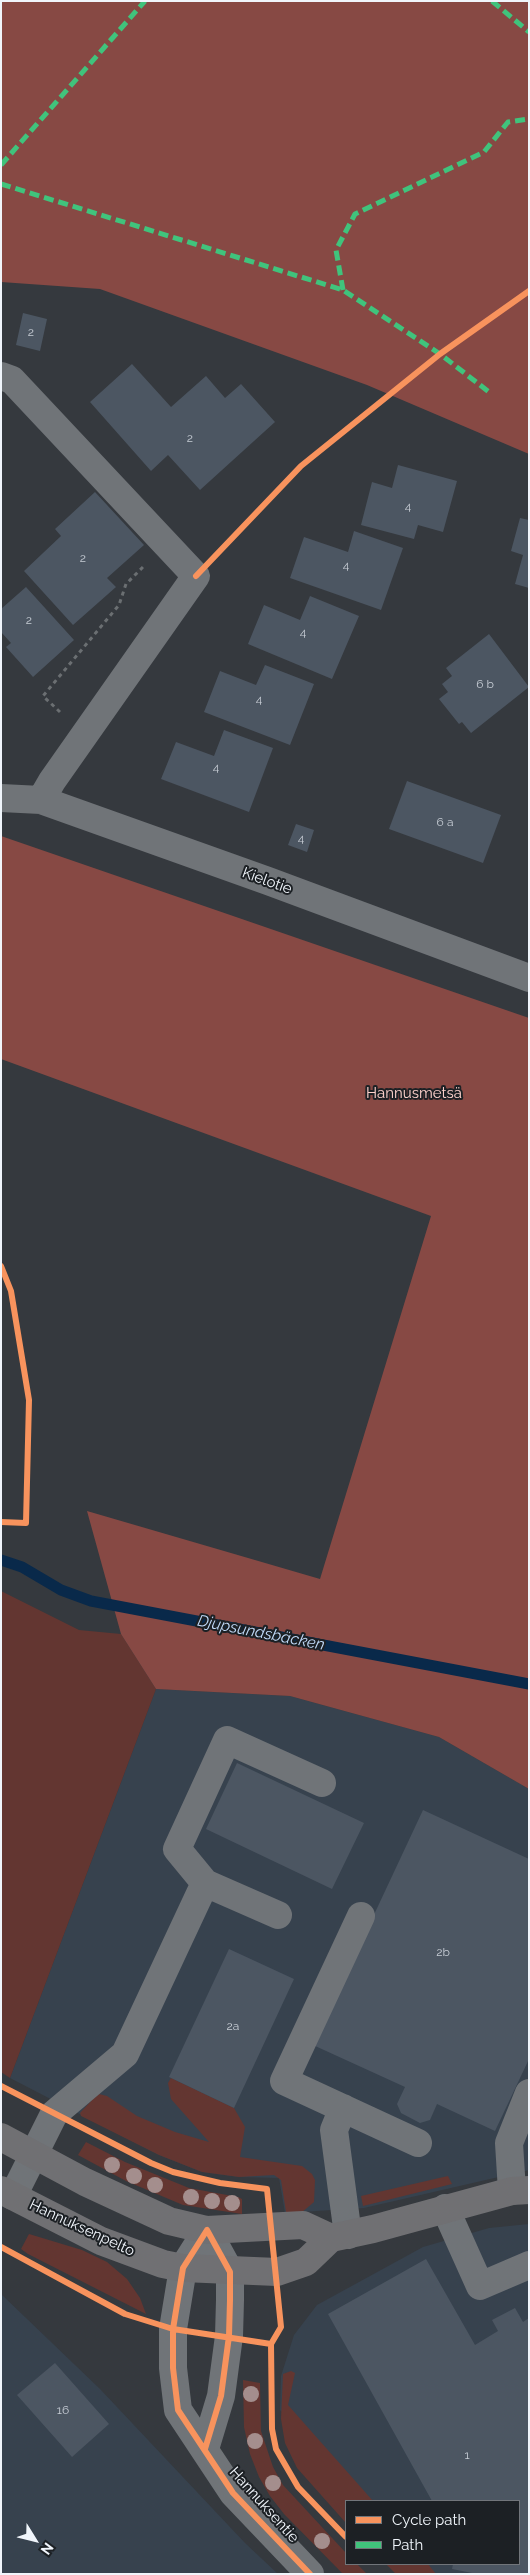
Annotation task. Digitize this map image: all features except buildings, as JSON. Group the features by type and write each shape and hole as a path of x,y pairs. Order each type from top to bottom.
{"main road":[{"path":"1,2137 169,2221 207,2230 303,2225 339,2236"},
{"name":"Hannuksenpelto","path":"7,2193 101,2241 147,2258 183,2268 230,2272 277,2272 306,2262 339,2236 520,2190"}],"street":[{"path":"1,376 12,380 196,576 52,781 41,800"},
{"name":"Kielotie","path":"1,798 41,800 268,881 529,978"},
{"path":"278,1916 205,1883 177,1849 227,1740 322,1783"},
{"path":"7,2193 34,2155 54,2114 125,2054 205,1883"},
{"path":"361,1916 284,2081 418,2143"},
{"path":"520,2190 509,2143 529,2093"},
{"path":"339,2236 334,2130 343,2108"},
{"path":"445,2208 480,2286 529,2265"},
{"path":"205,2449 221,2396 229,2336 230,2272 207,2230"},
{"name":"Hannuksentie","path":"207,2230 183,2268 173,2329 174,2389 178,2410 205,2449 217,2471 245,2506 310,2574"}],"path":[{"path":"63,715 42,696 120,604 126,584 167,544"}],"shaded area":[{"path":"1,1591 79,1630 121,1634 156,1689 10,2078 1,2072"},
{"path":"156,1689 290,1696 439,1737 529,1789 529,2170 364,2208 285,2213 279,2178 239,2177 202,2172 159,2155 10,2078"},
{"path":"171,2078 234,2108 245,2127 240,2157 302,2166 312,2174 315,2180 314,2202 301,2213 290,2214 286,2212 281,2180 274,2175 239,2177 202,2172 159,2155 81,2116 80,2113 99,2094 107,2096 137,2116 175,2132 209,2142 171,2099 168,2083"},
{"path":"86,2142 125,2162 189,2188 238,2197 242,2199 242,2214 183,2205 126,2181 78,2155"},
{"path":"448,2176 452,2184 363,2206 361,2196"},
{"path":"529,2224 529,2574 431,2574 423,2565 520,2565 520,2500 363,2500 280,2410 281,2376 294,2335 317,2305 423,2247 489,2228"},
{"path":"29,2234 82,2250 107,2262 127,2279 140,2298 146,2314 28,2254 21,2249"},
{"path":"1,2294 100,2389 245,2543 278,2574 1,2574"},
{"path":"291,2371 295,2373 288,2405 372,2500 345,2500 345,2522 297,2468 285,2443 281,2419 283,2374"},
{"path":"243,2380 260,2383 261,2431 273,2467 283,2485 345,2552 345,2565 358,2565 367,2574 343,2574 284,2514 270,2496 259,2477 250,2454 244,2427"},
{"path":"387,2565 429,2565 436,2574 396,2574"}],"green space":[{"path":"1,1 529,1 529,454 367,385 100,289 1,282"},
{"name":"Hannusmetsä","path":"1,836 529,1018 529,1789 439,1737 290,1696 156,1689 121,1634 87,1511 320,1579 431,1216 1,1059"}],"waterway":[{"name":"Djupsundsbäcken","path":"1,1560 22,1567 61,1590 91,1601 529,1684"}],"marked path":[{"path":"1,165 145,1"},
{"path":"492,1 529,32"},
{"path":"343,290 336,250 355,214 484,152 508,122 529,119"},
{"path":"1,184 343,290 440,354 489,392"}],"cycle path":[{"path":"196,576 301,466 440,354 529,291"},
{"path":"1,1266 11,1291 29,1400 26,1523 1,1522"},
{"path":"1,2086 151,2163 173,2172 220,2183 267,2189 281,2327 271,2344 272,2429 276,2449 298,2487 345,2536"},
{"path":"205,2449 221,2396 229,2336 230,2300 230,2272 207,2230 183,2268 173,2329 173,2368 178,2410 233,2493 310,2574"},
{"path":"1,2247 125,2314 173,2329 271,2344"}]}
